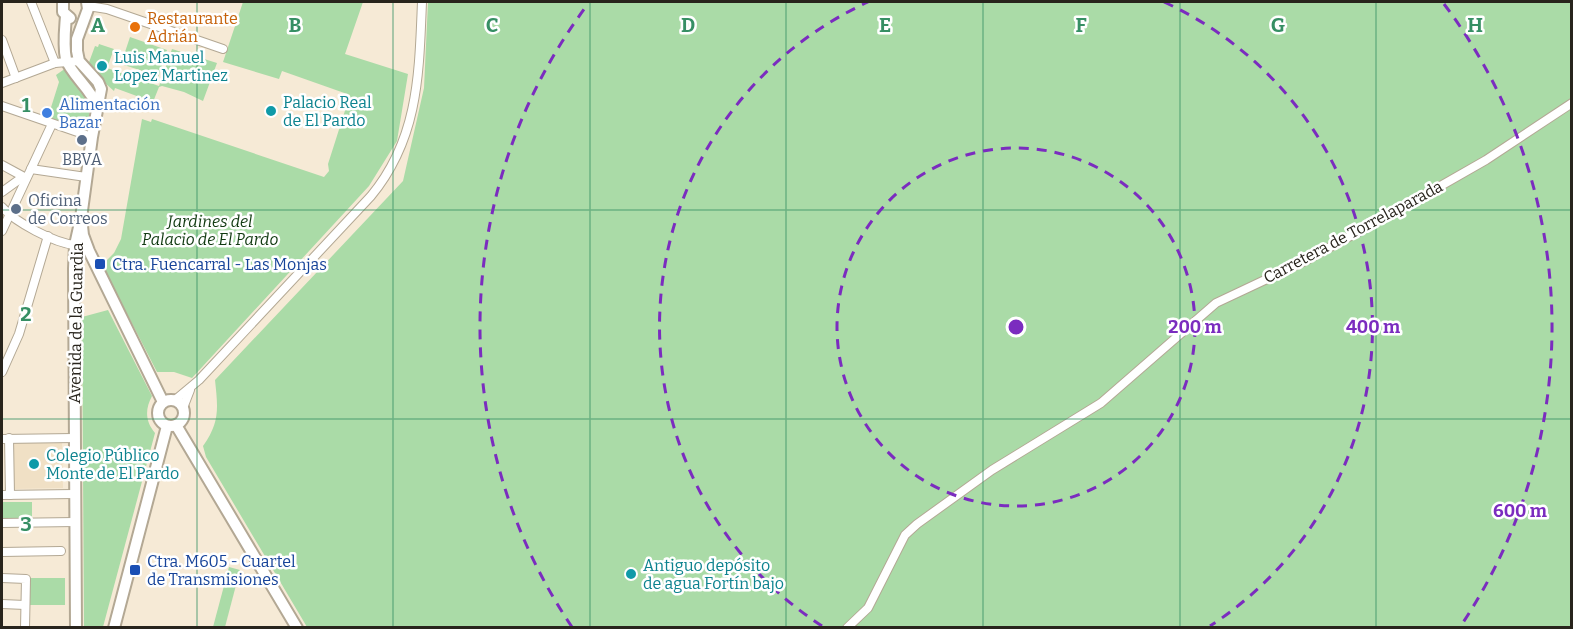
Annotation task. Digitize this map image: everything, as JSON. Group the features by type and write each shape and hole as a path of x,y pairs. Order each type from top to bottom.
{"street":[{"path":"31,2 61,62 98,97"},
{"path":"62,2 63,12 74,20 89,5"},
{"path":"179,404 192,386 372,196 387,176 401,150 414,103 422,2"},
{"path":"89,5 77,39 79,61 98,81 98,97"},
{"path":"89,5 224,49"},
{"path":"61,62 65,43 66,16"},
{"path":"2,40 16,78"},
{"path":"2,83 61,62 79,61"},
{"name":"Avenida de la Guardia","path":"76,627 74,268 71,244 81,218 98,97"},
{"name":"Carretera de Torrelaparada","path":"847,627 868,608 905,535 930,512 992,470 1101,403 1216,303 1303,262 1426,194 1486,160 1572,103"},
{"path":"2,106 92,137"},
{"path":"2,231 52,124"},
{"path":"2,165 26,178"},
{"path":"31,169 86,177"},
{"path":"2,192 20,179 26,178"},
{"path":"2,207 9,216 47,239 71,244 90,254"},
{"path":"81,218 83,235 90,254 163,402"},
{"path":"71,244 79,243 83,235"},
{"path":"2,372 20,334 47,239"},
{"path":"74,268 81,255 90,254"},
{"path":"163,402 179,404"},
{"path":"163,402 158,408 160,420 171,425 297,627"},
{"path":"114,627 171,425 183,418 179,404"},
{"path":"74,438 5,438 6,495 74,494"},
{"path":"2,523 75,522"},
{"path":"2,552 61,551"},
{"path":"2,578 26,579 25,627"},
{"path":"2,604 25,604"}],"shaded area":[{"path":"62,442 63,488 14,489 14,443"}],"green space":[{"name":"Jardines del Palacio de El Pardo","path":"243,2 363,2 345,54 408,74 397,141 369,186 192,378 174,372 157,372 102,265 114,253 121,239 142,119 151,122 152,119 324,177 329,171 328,164 350,95 282,71 279,79 223,62"},
{"path":"428,2 1571,2 1571,627 307,627 206,457 203,446 212,430 216,414 215,380 403,181 424,88"},
{"path":"130,37 167,50 158,78 121,64"},
{"path":"99,44 114,49 107,68 159,86 172,49 217,63 203,101 184,92 162,86 159,87 153,102 115,88 114,91 97,76 88,65 95,46 98,47"},
{"path":"66,68 91,102 87,131 48,117 59,82 56,75"},
{"path":"108,310 152,396 147,415 149,424 155,433 103,627 84,627 82,317"},
{"path":"2,502 32,502 32,518 2,519"},
{"path":"229,567 240,570 225,627 213,627"},
{"path":"27,578 65,578 65,605 27,605"}],"place":[{"name":"Restaurante Adrián","path":"135,27"},
{"name":"Luis Manuel Lopez Martinez","path":"102,66"},
{"name":"Palacio Real de El Pardo","path":"271,111"},
{"name":"Alimentación Bazar","path":"47,113"},
{"name":"BBVA","path":"82,140"},
{"name":"Oficina de Correos","path":"16,209"},
{"name":"Ctra. Fuencarral - Las Monjas","path":"100,264"},
{"name":"Colegio Público Monte de El Pardo","path":"34,464"},
{"name":"Ctra. M605 - Cuartel de Transmisiones","path":"135,570"},
{"name":"Antiguo depósito de agua Fortín bajo","path":"631,574"}]}
